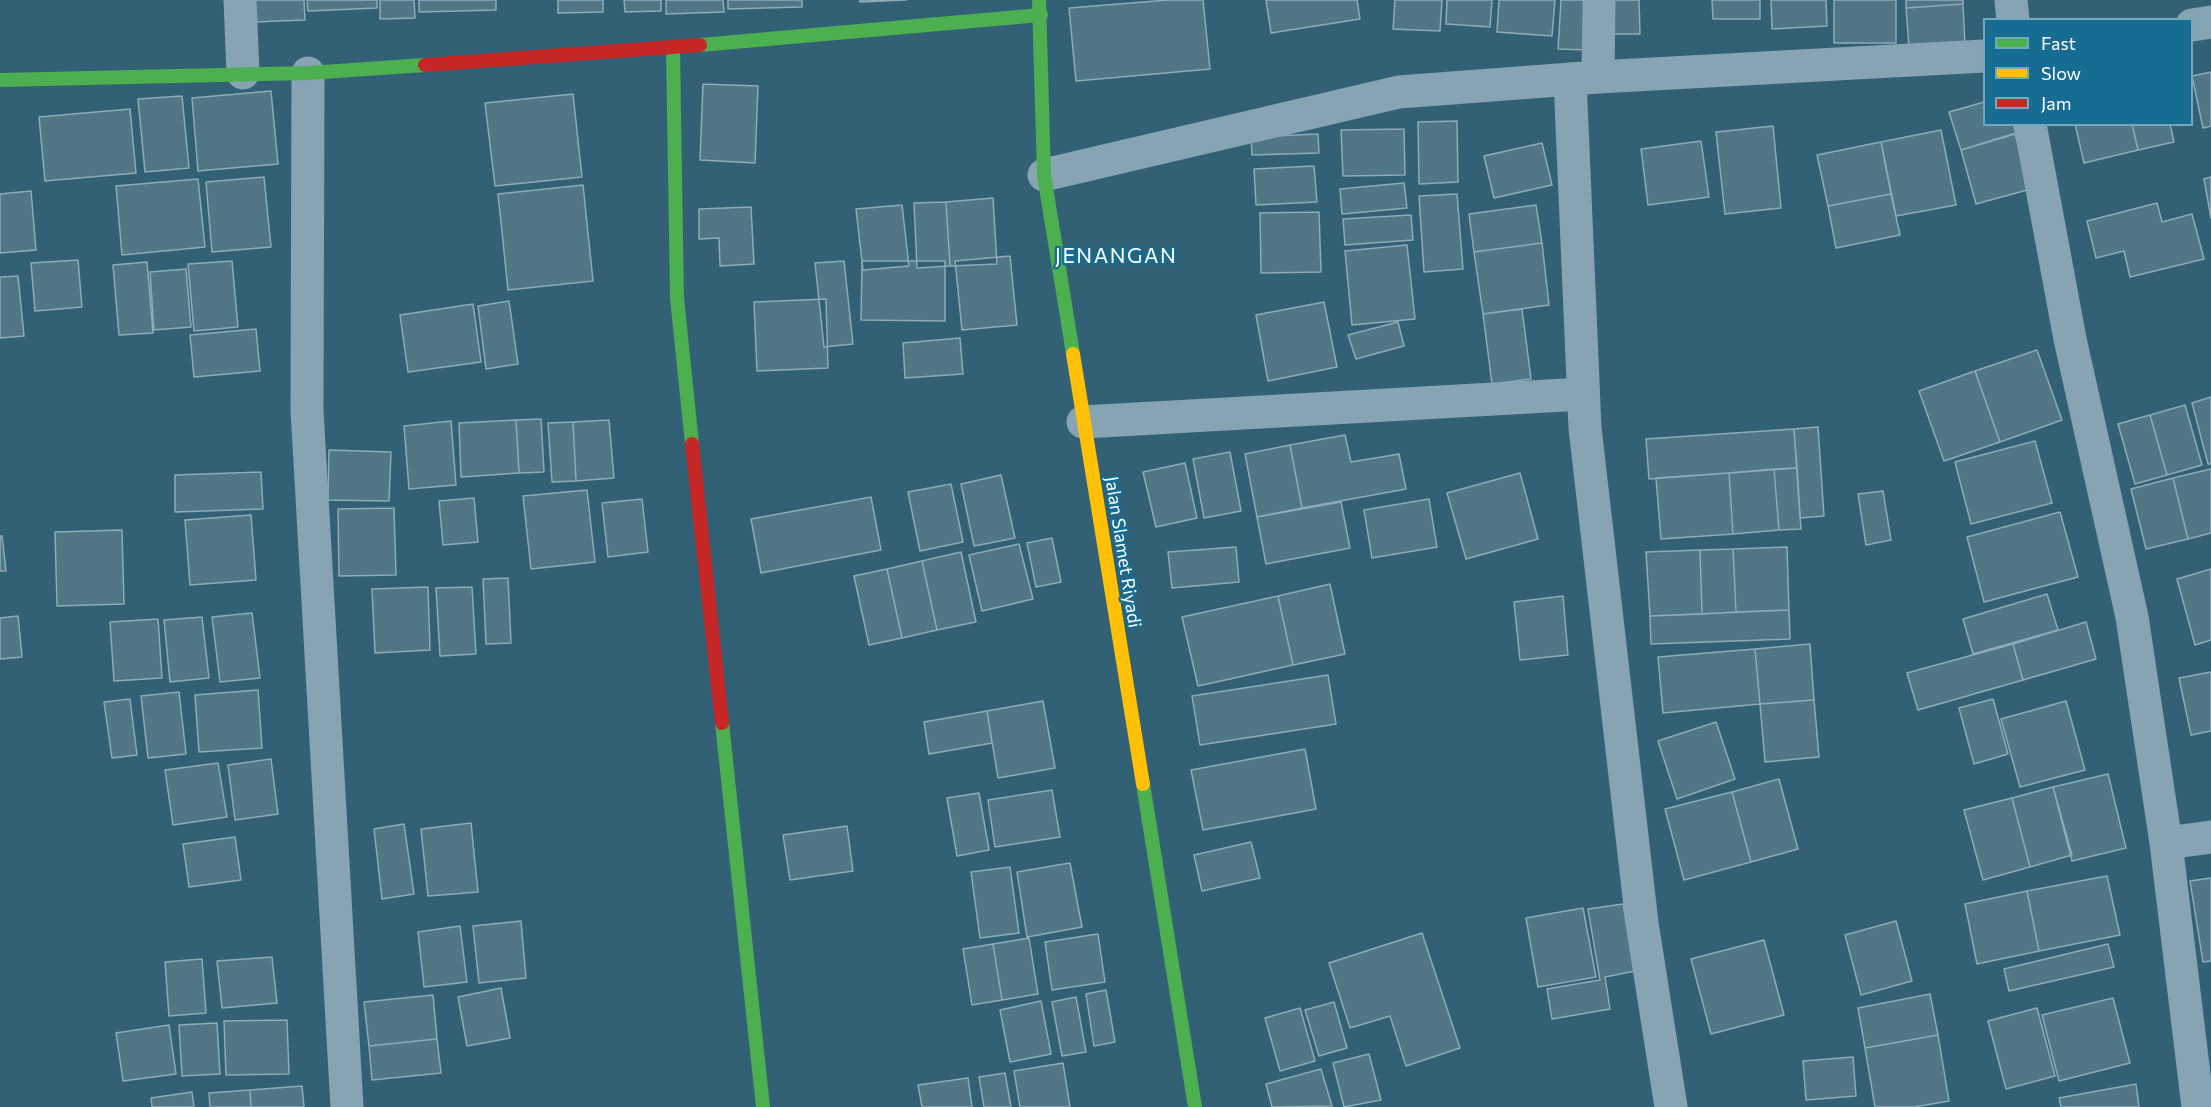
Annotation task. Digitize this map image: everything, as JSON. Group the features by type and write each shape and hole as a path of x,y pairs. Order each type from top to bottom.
{"street":[{"path":"240,0 243,72"},
{"name":"Jalan Slamet Riyadi","path":"1039,0 1044,175 1195,1107"},
{"path":"1599,0 1584,78 1583,394 1585,428 1642,923 1671,1107"},
{"path":"2011,0 2013,18"},
{"path":"0,80 243,72 308,73 674,47 1041,15"},
{"path":"2193,25 2211,22"},
{"path":"674,47 677,298 763,1107"},
{"path":"1044,175 1399,92 1584,78 1983,56"},
{"path":"308,73 307,410 348,1107"},
{"path":"2030,126 2070,339 2132,617 2166,843 2198,1107"},
{"path":"1083,422 1583,394"},
{"path":"2166,843 2211,837"}],"building":[{"path":"252,0 304,0 305,20 253,22"},
{"path":"307,0 377,0 377,8 308,11"},
{"path":"380,0 414,0 415,18 380,19"},
{"path":"419,0 496,0 496,10 419,12"},
{"path":"558,0 603,0 603,12 558,13"},
{"path":"624,0 661,0 661,11 625,12"},
{"path":"666,0 723,0 724,12 666,14"},
{"path":"728,0 802,0 802,7 728,9"},
{"path":"860,0 906,0 860,2"},
{"path":"1168,0 1203,0 1210,69 1076,81 1069,8"},
{"path":"1266,0 1357,0 1360,19 1271,33"},
{"path":"1395,0 1442,0 1440,31 1393,29"},
{"path":"1447,0 1492,0 1490,27 1446,24"},
{"path":"1499,0 1555,0 1552,36 1497,32"},
{"path":"1561,0 1592,0 1590,50 1558,49"},
{"path":"1609,0 1639,0 1640,34 1610,34"},
{"path":"1712,0 1760,0 1760,19 1713,19"},
{"path":"1771,0 1826,0 1827,26 1772,29"},
{"path":"1834,0 1896,0 1896,43 1834,43"},
{"path":"1906,0 1963,0 1963,4 1906,8"},
{"path":"1963,4 1965,45 1909,48 1906,8"},
{"path":"2211,72 2211,126 2203,128 2193,76"},
{"path":"703,84 758,86 755,163 700,160"},
{"path":"271,91 278,164 198,171 192,98"},
{"path":"573,94 582,177 495,186 485,103"},
{"path":"182,96 189,168 145,172 138,99"},
{"path":"1983,102 1983,126 2014,126 2016,133 1961,150 1949,112"},
{"path":"130,109 136,173 45,181 39,117"},
{"path":"1457,121 1458,182 1419,184 1418,122"},
{"path":"1773,126 1781,208 1725,214 1716,132"},
{"path":"2075,126 2132,126 2138,150 2084,163"},
{"path":"2132,126 2170,126 2174,142 2138,150"},
{"path":"1404,129 1405,175 1343,176 1341,130"},
{"path":"1941,130 1956,205 1896,216 1881,142"},
{"path":"1318,134 1319,153 1252,155 1251,137"},
{"path":"2015,134 2031,189 1976,204 1961,150"},
{"path":"1701,141 1709,197 1648,205 1641,149"},
{"path":"1881,142 1891,194 1828,206 1817,155"},
{"path":"1542,143 1552,185 1494,198 1484,156"},
{"path":"1314,166 1317,202 1256,205 1254,169"},
{"path":"264,177 271,247 212,252 206,182"},
{"path":"2211,177 2211,218 2204,179"},
{"path":"198,179 205,247 122,255 116,186"},
{"path":"1404,183 1407,208 1342,214 1340,189"},
{"path":"583,185 593,281 508,290 498,194"},
{"path":"31,191 36,250 0,253 0,194"},
{"path":"1457,194 1463,269 1424,272 1419,196"},
{"path":"1891,194 1900,235 1836,248 1828,206"},
{"path":"993,198 997,264 950,266 946,202"},
{"path":"946,202 950,266 917,268 914,203"},
{"path":"2157,203 2162,222 2192,214 2204,259 2130,277 2124,251 2096,258 2087,221"},
{"path":"902,205 909,266 863,270 856,209"},
{"path":"1536,205 1542,243 1474,252 1469,214"},
{"path":"751,207 754,264 720,266 719,238 699,239 699,209"},
{"path":"1319,212 1321,272 1261,273 1260,213"},
{"path":"1411,215 1413,240 1345,245 1343,219"},
{"path":"1542,243 1549,305 1483,314 1474,252"},
{"path":"1407,245 1415,319 1352,325 1345,251"},
{"path":"1010,256 1017,325 962,330 955,261"},
{"path":"78,260 82,307 35,311 31,263"},
{"path":"232,261 238,327 194,331 188,264"},
{"path":"844,261 853,344 824,347 815,263"},
{"path":"862,261 945,261 945,321 861,320"},
{"path":"147,262 153,333 119,335 113,265"},
{"path":"186,269 191,327 154,330 150,272"},
{"path":"18,276 24,336 0,338 0,277"},
{"path":"826,299 828,368 757,371 754,302"},
{"path":"509,301 518,364 486,369 478,306"},
{"path":"1324,302 1337,367 1268,381 1256,315"},
{"path":"473,304 481,362 408,372 400,315"},
{"path":"1522,309 1531,379 1492,384 1483,314"},
{"path":"1398,322 1404,346 1356,359 1348,335"},
{"path":"256,329 260,371 194,377 190,335"},
{"path":"960,338 963,374 905,378 903,343"},
{"path":"2037,350 2062,420 2000,442 1975,371"},
{"path":"1975,371 2000,442 1944,461 1919,391"},
{"path":"2211,397 2211,464 2208,464 2192,403"},
{"path":"2185,405 2202,465 2167,475 2150,415"},
{"path":"2150,415 2167,475 2135,484 2118,424"},
{"path":"541,419 544,472 519,473 516,420"},
{"path":"516,420 519,473 461,477 459,423"},
{"path":"609,420 614,478 576,481 573,422"},
{"path":"451,421 456,485 409,489 404,426"},
{"path":"573,422 576,481 552,482 548,423"},
{"path":"1818,427 1824,516 1800,518 1794,429"},
{"path":"1794,429 1797,468 1649,479 1646,439"},
{"path":"1345,435 1351,462 1399,454 1406,489 1302,508 1290,445"},
{"path":"2035,441 2052,503 1971,524 1955,462"},
{"path":"1290,445 1302,508 1257,517 1245,454"},
{"path":"329,450 391,452 389,501 328,500"},
{"path":"1230,452 1241,511 1204,518 1193,459"},
{"path":"1185,463 1197,518 1156,527 1143,472"},
{"path":"1797,468 1801,529 1779,530 1774,469"},
{"path":"1774,469 1779,530 1733,534 1729,473"},
{"path":"2211,469 2211,533 2188,539 2173,478"},
{"path":"261,472 263,509 175,512 175,475"},
{"path":"1520,473 1538,539 1466,559 1447,493"},
{"path":"1729,473 1733,534 1661,539 1656,478"},
{"path":"1001,475 1015,538 974,546 961,484"},
{"path":"2173,478 2188,539 2146,549 2131,489"},
{"path":"951,484 963,542 920,551 908,492"},
{"path":"587,490 595,562 531,569 523,496"},
{"path":"1883,491 1891,540 1866,545 1858,494"},
{"path":"871,497 881,550 761,573 751,519"},
{"path":"474,498 478,542 443,545 439,501"},
{"path":"642,499 648,552 608,557 602,503"},
{"path":"1429,499 1437,547 1372,558 1364,510"},
{"path":"1341,502 1350,548 1266,564 1257,517"},
{"path":"394,508 396,575 339,576 338,509"},
{"path":"2060,512 2078,577 1984,602 1967,537"},
{"path":"251,515 256,580 190,585 185,520"},
{"path":"122,530 124,604 57,606 55,532"},
{"path":"0,536 2,536 6,571 0,571"},
{"path":"1052,538 1061,582 1036,587 1027,543"},
{"path":"1019,544 1033,599 982,611 969,555"},
{"path":"1236,547 1239,582 1172,588 1168,552"},
{"path":"1787,547 1789,610 1736,612 1733,549"},
{"path":"1733,549 1736,612 1702,614 1700,550"},
{"path":"1700,550 1702,614 1650,616 1646,552"},
{"path":"961,552 976,622 937,630 922,561"},
{"path":"922,561 937,630 902,638 887,569"},
{"path":"887,569 902,638 869,645 854,576"},
{"path":"2211,569 2211,640 2195,645 2177,579"},
{"path":"508,578 511,643 486,644 483,579"},
{"path":"1330,584 1345,654 1293,665 1278,596"},
{"path":"428,587 430,650 375,653 372,589"},
{"path":"472,587 476,654 440,656 436,588"},
{"path":"2047,594 2058,630 1973,654 1963,619"},
{"path":"1278,596 1293,665 1198,686 1182,617"},
{"path":"1563,596 1568,655 1520,660 1514,602"},
{"path":"1789,610 1790,639 1651,644 1650,616"},
{"path":"252,613 260,678 220,682 212,617"},
{"path":"18,616 22,657 0,659 0,618"},
{"path":"202,617 209,678 170,682 164,620"},
{"path":"158,619 162,678 114,681 110,622"},
{"path":"2086,622 2096,659 2023,680 2013,644"},
{"path":"1810,644 1814,700 1760,704 1755,649"},
{"path":"2013,644 2023,680 1918,710 1907,673"},
{"path":"1755,649 1760,704 1663,713 1658,657"},
{"path":"2211,672 2211,731 2191,735 2179,678"},
{"path":"1328,675 1336,724 1200,745 1192,696"},
{"path":"258,690 262,748 199,752 195,695"},
{"path":"179,692 186,754 148,758 141,696"},
{"path":"130,699 137,755 112,758 104,702"},
{"path":"1993,699 2008,754 1974,764 1959,708"},
{"path":"1814,700 1819,757 1765,762 1760,704"},
{"path":"1043,701 1055,768 998,778 987,711"},
{"path":"2066,701 2085,770 2020,787 2001,719"},
{"path":"987,711 992,743 929,754 924,722"},
{"path":"1716,722 1735,779 1677,799 1658,741"},
{"path":"1305,749 1316,809 1203,830 1191,770"},
{"path":"271,759 278,814 235,820 228,765"},
{"path":"218,763 227,817 173,825 165,770"},
{"path":"2108,774 2126,848 2072,861 2053,787"},
{"path":"1779,779 1798,849 1751,862 1732,792"},
{"path":"2053,787 2072,855 2030,867 2012,798"},
{"path":"1052,790 1060,837 995,847 988,800"},
{"path":"1732,792 1751,862 1684,880 1665,809"},
{"path":"979,793 989,850 957,856 947,798"},
{"path":"2012,798 2030,867 1983,880 1964,810"},
{"path":"471,823 478,892 428,896 421,829"},
{"path":"404,824 414,894 382,899 374,829"},
{"path":"847,826 853,871 790,880 783,835"},
{"path":"235,837 241,880 189,887 183,844"},
{"path":"1251,842 1260,878 1202,891 1194,855"},
{"path":"1070,863 1082,927 1027,937 1017,872"},
{"path":"1010,867 1019,933 980,938 971,872"},
{"path":"2107,876 2120,935 2039,951 2027,891"},
{"path":"2211,878 2211,961 2203,962 2190,881"},
{"path":"2027,891 2039,951 1977,964 1965,904"},
{"path":"1623,904 1635,971 1605,977 1610,1009 1552,1019 1547,989 1600,980 1588,909"},
{"path":"1583,908 1596,977 1538,987 1526,918"},
{"path":"521,921 526,978 479,983 473,926"},
{"path":"1896,921 1912,981 1861,995 1845,935"},
{"path":"460,926 467,982 424,987 418,932"},
{"path":"1422,933 1460,1048 1406,1066 1390,1016 1350,1028 1329,963"},
{"path":"1098,934 1105,982 1052,990 1045,942"},
{"path":"1029,938 1038,994 1002,1000 993,944"},
{"path":"1764,940 1784,1015 1711,1034 1691,959"},
{"path":"993,944 1002,1000 972,1005 963,949"},
{"path":"2108,944 2114,967 2009,991 2004,969"},
{"path":"272,957 277,1003 222,1008 217,961"},
{"path":"202,959 206,1013 169,1016 165,962"},
{"path":"501,988 510,1038 467,1046 458,997"},
{"path":"1106,990 1115,1042 1094,1046 1086,994"},
{"path":"1930,994 1938,1035 1865,1048 1858,1008"},
{"path":"433,995 437,1039 369,1046 364,1002"},
{"path":"1076,997 1086,1052 1062,1056 1052,1002"},
{"path":"2113,998 2130,1063 2059,1081 2042,1015"},
{"path":"1041,1001 1051,1054 1010,1062 1000,1010"},
{"path":"1334,1002 1347,1048 1319,1056 1305,1010"},
{"path":"1300,1008 1315,1061 1280,1071 1265,1018"},
{"path":"2037,1008 2055,1076 2006,1089 1988,1021"},
{"path":"287,1020 289,1074 226,1075 224,1021"},
{"path":"217,1023 220,1074 182,1076 179,1025"},
{"path":"169,1025 176,1074 123,1081 116,1033"},
{"path":"1938,1035 1949,1101 1914,1107 1875,1107 1865,1048"},
{"path":"437,1039 441,1073 372,1080 369,1046"},
{"path":"1369,1054 1381,1100 1344,1107 1333,1063"},
{"path":"1853,1057 1856,1096 1806,1100 1803,1061"},
{"path":"1063,1063 1070,1107 1020,1107 1014,1071"},
{"path":"1321,1069 1332,1106 1272,1107 1266,1084"},
{"path":"1005,1073 1011,1107 984,1107 979,1077"},
{"path":"968,1078 972,1107 922,1107 918,1085"},
{"path":"2136,1084 2139,1107 2061,1107 2059,1098"},
{"path":"302,1086 304,1107 251,1107 250,1090"},
{"path":"250,1090 251,1107 210,1107 209,1093"},
{"path":"192,1092 194,1107 152,1107 151,1098"}],"traffic: fast":[{"path":"1039,0 1044,175 1073,354"},
{"path":"700,45 1041,15"},
{"path":"673,47 677,298 692,444"},
{"path":"0,80 308,73 425,65"},
{"path":"722,723 763,1107"},
{"path":"1143,784 1195,1107"}],"traffic: slow":[{"path":"1073,354 1143,784"}],"traffic: jam":[{"path":"425,65 700,45"},
{"path":"692,444 722,723"}],"district":[{"name":"JENANGAN","path":"1116,256"}]}
